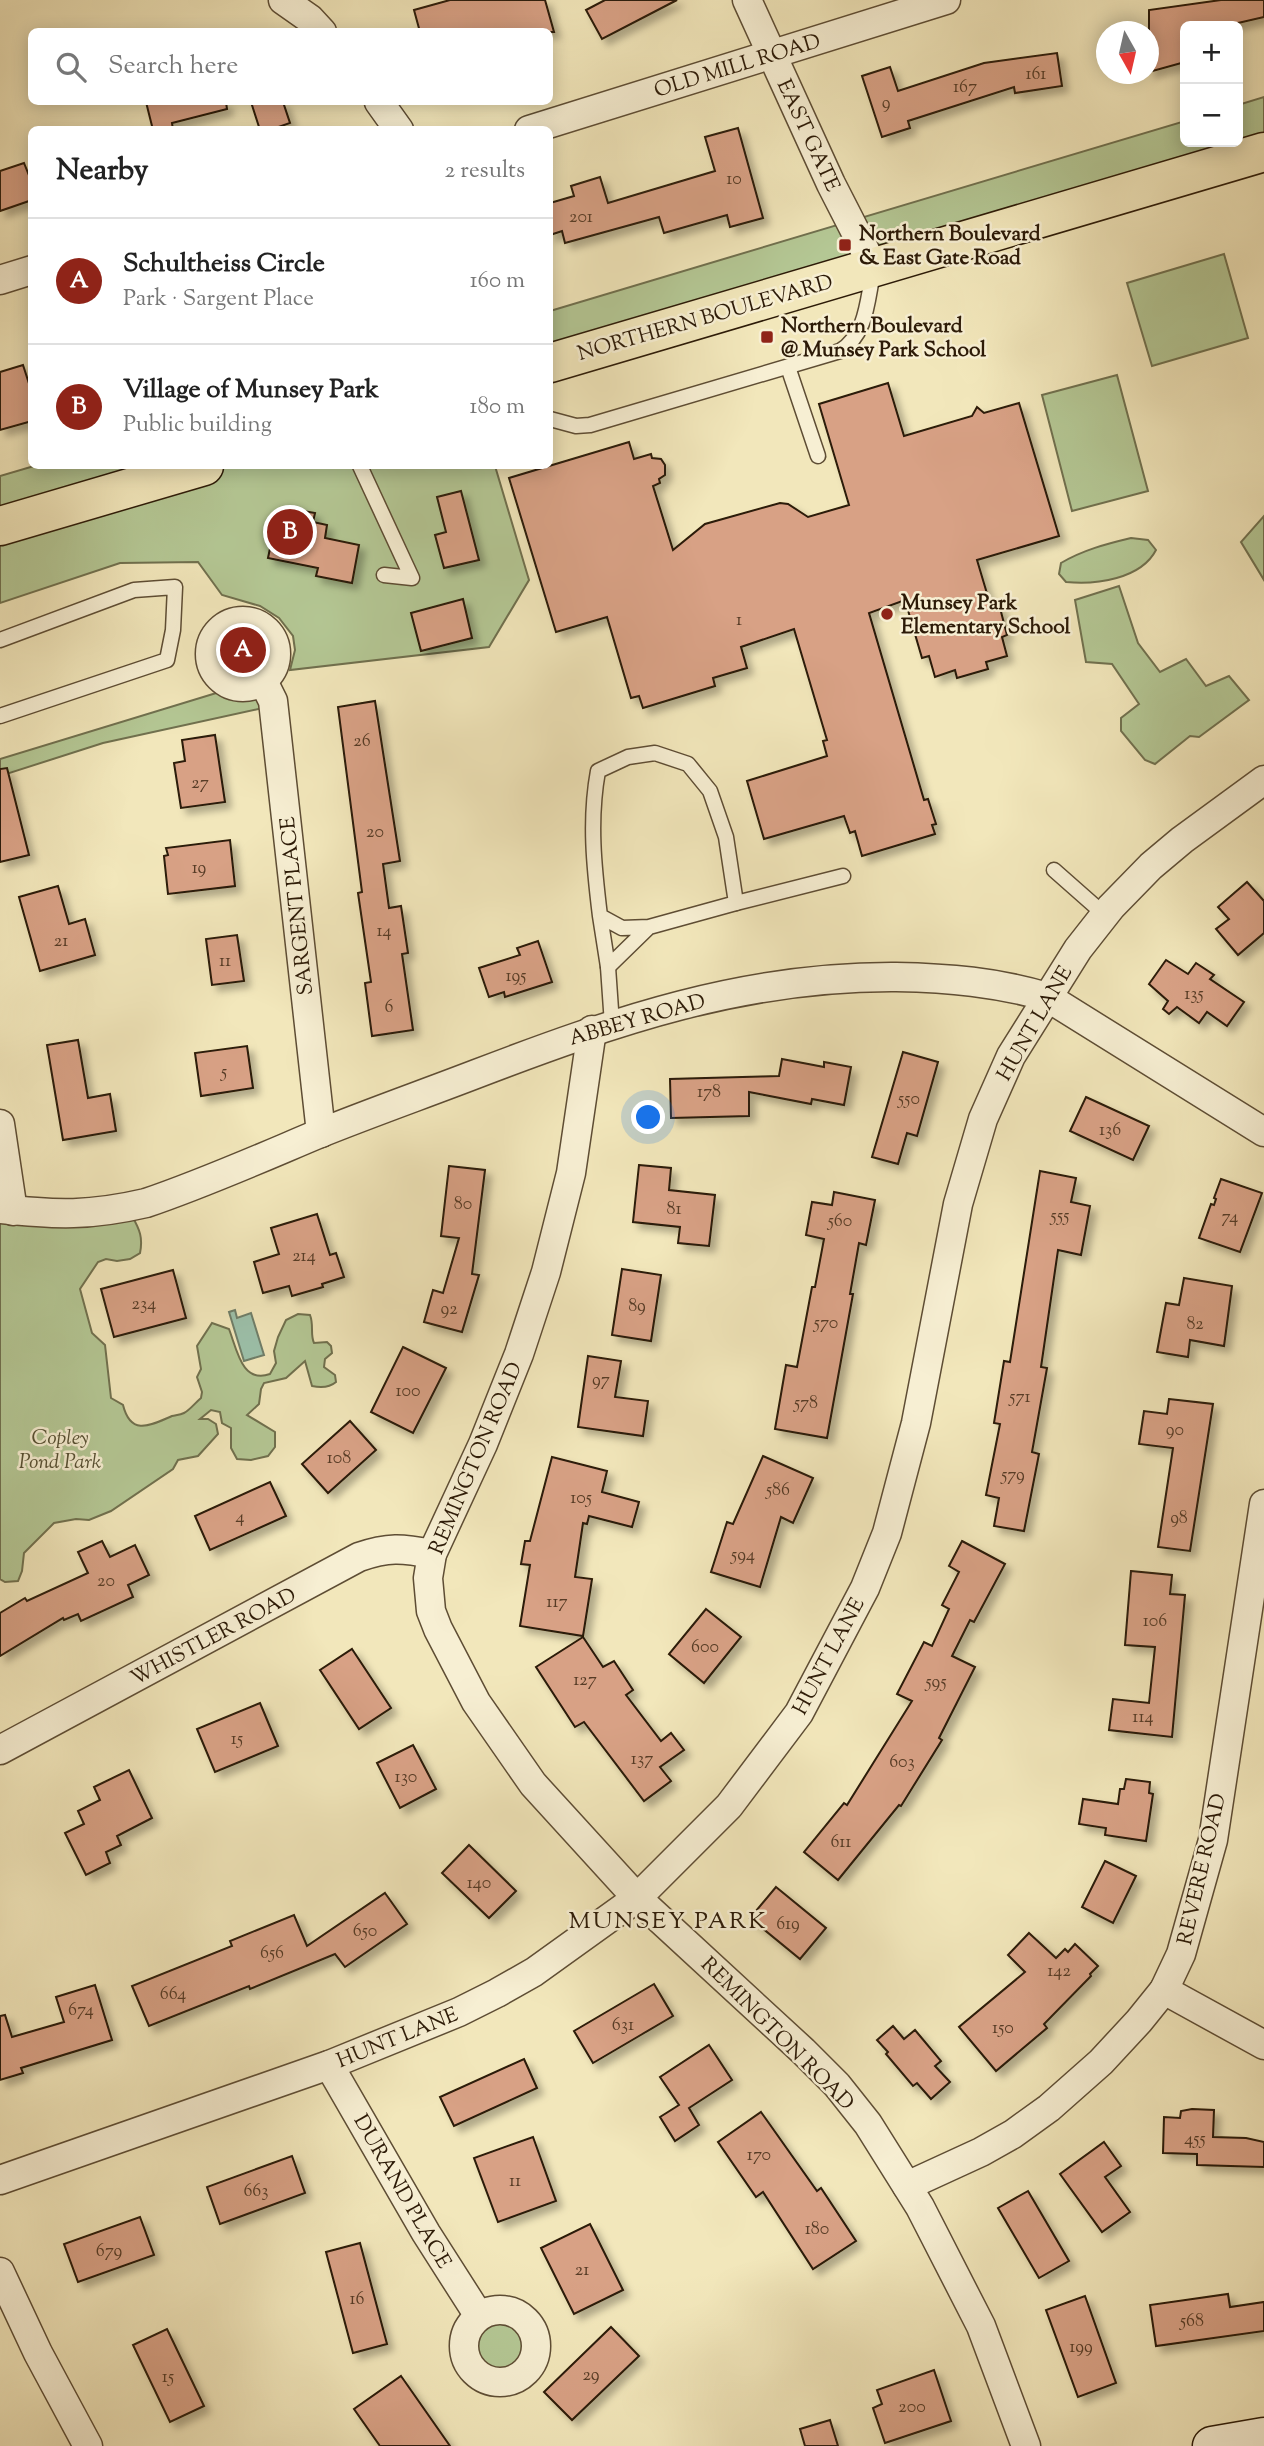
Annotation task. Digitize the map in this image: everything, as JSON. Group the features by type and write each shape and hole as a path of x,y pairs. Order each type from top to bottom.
{"main road":[{"name":"NORTHERN BOULEVARD","path":"553,362 1264,152"},
{"path":"0,526 194,469"}],"street":[{"path":"283,0 318,28"},
{"name":"EAST GATE","path":"747,0 831,184 874,268"},
{"name":"OLD MILL ROAD","path":"542,126 946,0"},
{"path":"381,105 396,126"},
{"path":"0,279 28,271"},
{"name":"SARGENT PLACE","path":"260,683 267,689 273,702 321,1133"},
{"name":"HUNT LANE","path":"0,2180 329,2065 458,2012 497,1993 534,1972 638,1898 729,1806 799,1713 865,1588 887,1533 916,1423 958,1204 971,1156 1011,1056 1078,949 1105,915 1152,866 1182,840 1264,780"},
{"name":"ABBEY ROAD","path":"7,1210 99,1213 146,1203 321,1133 602,1027 683,1003 736,992 780,984 845,978 948,979 1014,987 1047,997 1264,1132"},
{"name":"REMINGTON ROAD","path":"602,1027 571,1173 546,1272 519,1354 488,1431 432,1553 428,1578 431,1611 475,1702 533,1784 638,1898 837,2085 868,2124 907,2186 981,2326 1026,2446"},
{"path":"0,1125 7,1210"},
{"name":"REVERE ROAD","path":"907,2186 1013,2134 1049,2108 1101,2062 1164,1990 1181,1954 1213,1840 1264,1504"},
{"name":"WHISTLER ROAD","path":"0,1750 359,1557 392,1548 432,1553"},
{"path":"1164,1990 1264,2045"},
{"name":"DURAND PLACE","path":"329,2065 426,2234 479,2316"},
{"path":"0,2272 38,2353 88,2446"},
{"path":"1212,2446 1264,2437"}],"lane":[{"path":"553,420 576,426 590,425 830,355 855,339 863,321 874,268"},
{"path":"788,367 818,456"},
{"path":"361,469 412,578 384,575"},
{"path":"0,640 134,590 175,587 173,630 167,660 0,716"},
{"path":"602,1027 608,967 593,851 593,802 598,771 628,757 655,753 688,764 710,791 726,837 736,903"},
{"path":"1054,870 1105,915"},
{"path":"600,916 622,928 649,927 843,876"},
{"path":"608,967 649,927"}],"green space":[{"path":"1264,97 1264,152 553,362 553,310 1180,122 1180,147 1243,147 1243,103"},
{"path":"1224,254 1248,338 1152,366 1127,283"},
{"path":"1117,375 1148,491 1072,511 1042,395"},
{"path":"28,468 496,469 529,580 489,647 290,670 295,650 293,636 279,618 260,606 222,595 198,562 120,563 0,603 0,476"},
{"path":"1264,516 1264,580 1241,542"},
{"path":"1131,538 1148,540 1156,550 1140,568 1129,574 1104,581 1078,583 1066,582 1059,574 1061,563 1069,558"},
{"path":"1119,586 1138,643 1160,672 1186,659 1206,686 1229,676 1249,700 1199,737 1190,736 1155,764 1145,760 1121,731 1121,718 1139,704 1112,664 1086,662 1075,600"},
{"path":"240,620 262,628 275,646 275,662 269,680 272,706 103,743 0,776 0,759 236,687 217,676 211,667 209,650 216,634"},
{"name":"Copley Pond Park","path":"0,1209 132,1216 140,1234 140,1253 130,1259 106,1259 98,1262 80,1289 92,1333 105,1345 111,1398 123,1405 136,1425 149,1425 182,1414 201,1398 202,1392 197,1377 201,1369 197,1346 212,1323 229,1329 242,1363 247,1370 261,1376 270,1374 276,1363 274,1351 286,1320 298,1314 310,1315 314,1343 327,1342 331,1346 332,1353 325,1359 324,1367 335,1375 336,1382 325,1387 312,1386 305,1361 286,1378 264,1383 259,1404 247,1415 275,1432 275,1447 268,1456 251,1460 237,1459 231,1448 231,1428 222,1423 220,1412 211,1410 200,1419 208,1419 216,1424 218,1434 198,1456 178,1460 173,1469 111,1511 89,1520 76,1519 54,1523 24,1553 18,1581 5,1582 0,1579"},
{"path":"507,2311 520,2317 529,2326 533,2332 533,2360 525,2371 514,2379 493,2381 475,2371 467,2360 465,2339 475,2321 486,2313"}],"shaded area":[{"path":"235,1310 237,1318 251,1313 264,1355 244,1361 229,1312"}],"building":[{"path":"450,0 545,0 553,28 419,28 414,10"},
{"path":"605,0 677,0 602,39 586,10"},
{"path":"1221,0 1264,0 1264,17 1243,22 1180,21 1180,63 1159,69 1159,21 1149,21 1149,10"},
{"path":"1057,53 1062,86 1015,93 1014,87 908,121 910,128 882,137 862,76 890,67 898,91 984,63"},
{"path":"147,105 226,105 227,109 172,123 172,126 152,126"},
{"path":"252,105 284,105 290,123 281,126 259,126"},
{"path":"738,128 763,218 730,227 727,215 664,233 659,217 565,243 562,231 553,234 553,202 574,196 571,186 600,177 608,203 715,171 705,137"},
{"path":"24,163 28,173 28,201 0,211 0,171"},
{"path":"23,365 28,381 28,422 0,430 0,372"},
{"path":"888,383 904,436 972,416 977,407 984,413 1019,403 1059,536 977,560 991,607 999,604 1007,635 1002,637 1007,656 986,662 988,669 957,678 955,670 935,677 929,656 922,658 905,600 869,613 924,800 928,799 936,824 932,825 935,834 862,856 855,831 850,833 844,816 764,839 747,781 827,756 823,741 827,740 794,629 741,647 747,668 713,678 715,686 643,708 639,696 631,698 607,617 556,632 509,478 539,469 553,469 553,465 629,442 634,459 651,454 652,458 661,459 665,465 665,475 659,479 660,483 653,486 673,550 705,524 780,503 788,504 808,517 849,505 819,404"},
{"path":"461,491 479,560 444,568 435,535 446,532 437,497"},
{"path":"292,509 315,513 313,522 327,525 325,538 359,545 352,583 316,576 318,568 268,558 277,515 291,517"},
{"path":"463,599 472,638 421,651 411,613"},
{"path":"375,701 400,861 383,864 389,908 401,906 408,953 402,954 413,1030 372,1036 365,983 371,982 358,893 362,892 338,707"},
{"path":"215,735 225,802 181,808 174,763 185,761 182,740"},
{"path":"7,768 29,855 0,862 0,769"},
{"path":"230,840 235,886 168,894 164,856 168,855 166,848"},
{"path":"1247,882 1264,901 1264,933 1238,955 1216,929 1229,919 1218,907"},
{"path":"58,886 69,924 85,919 95,955 40,971 19,897"},
{"path":"237,935 244,981 212,985 206,939"},
{"path":"538,941 552,982 505,997 504,992 489,997 479,968 520,955 517,948"},
{"path":"1166,960 1188,974 1196,963 1214,975 1210,979 1244,1002 1227,1026 1207,1012 1199,1023 1177,1007 1169,1014 1163,1009 1168,1001 1149,984"},
{"path":"78,1040 88,1098 110,1094 116,1131 63,1140 47,1045"},
{"path":"247,1046 253,1088 201,1096 195,1053"},
{"path":"903,1052 938,1062 917,1136 907,1133 898,1164 872,1157"},
{"path":"782,1059 824,1067 824,1062 851,1067 844,1105 812,1099 811,1104 749,1092 749,1116 671,1118 670,1079 779,1076"},
{"path":"1086,1097 1149,1126 1133,1160 1070,1131"},
{"path":"639,1165 671,1168 669,1190 715,1195 709,1246 678,1243 680,1227 633,1222"},
{"path":"449,1166 485,1170 472,1274 479,1275 462,1332 424,1322 433,1290 443,1293 459,1238 441,1236"},
{"path":"1040,1171 1076,1178 1071,1202 1090,1206 1081,1255 1058,1250 1041,1367 1047,1368 1032,1452 1039,1454 1024,1531 994,1526 999,1498 986,1495 1000,1424 994,1423 1004,1361 1010,1362"},
{"path":"1221,1179 1262,1193 1240,1252 1199,1238 1211,1204 1214,1205"},
{"path":"834,1192 875,1200 866,1245 859,1243 850,1294 853,1294 827,1438 775,1429 786,1365 797,1367 824,1239 806,1235 812,1202 832,1205"},
{"path":"317,1214 330,1255 336,1253 344,1277 322,1284 323,1287 292,1296 289,1286 263,1293 254,1262 279,1254 271,1228"},
{"path":"622,1269 661,1275 651,1341 612,1335"},
{"path":"173,1270 186,1318 114,1337 101,1289"},
{"path":"1184,1278 1232,1286 1224,1346 1190,1340 1188,1357 1157,1352 1166,1303 1179,1305"},
{"path":"403,1347 446,1368 413,1433 371,1412"},
{"path":"588,1356 621,1361 615,1397 648,1401 643,1436 578,1427"},
{"path":"1169,1399 1213,1404 1190,1551 1158,1547 1173,1448 1139,1444 1144,1411 1167,1414"},
{"path":"350,1421 376,1450 328,1493 302,1464"},
{"path":"763,1456 813,1478 793,1523 781,1517 760,1587 711,1572 727,1522 733,1524"},
{"path":"552,1457 607,1471 602,1492 639,1502 632,1527 589,1516 587,1524 583,1523 575,1577 592,1579 583,1636 520,1626 530,1565 521,1564 525,1541 530,1541"},
{"path":"270,1482 286,1516 210,1550 195,1516"},
{"path":"102,1541 110,1557 135,1545 149,1575 128,1585 133,1597 81,1621 78,1614 64,1620 63,1618 0,1656 0,1613 25,1598 27,1601 88,1573 78,1552"},
{"path":"962,1541 1005,1564 974,1622 970,1620 952,1656 975,1667 939,1738 942,1740 901,1806 899,1805 838,1880 804,1852 844,1803 847,1805 912,1701 897,1694 924,1642 932,1646 949,1609 942,1605 959,1572 949,1566"},
{"path":"1131,1571 1172,1575 1170,1594 1185,1595 1172,1737 1109,1730 1113,1699 1149,1703 1155,1647 1125,1645"},
{"path":"706,1609 741,1637 704,1683 669,1654"},
{"path":"583,1637 603,1667 614,1661 633,1690 626,1695 661,1741 671,1733 684,1750 660,1767 671,1781 644,1801 584,1722 575,1727 536,1667"},
{"path":"352,1649 391,1708 359,1729 320,1670"},
{"path":"260,1703 278,1746 215,1772 197,1729"},
{"path":"413,1745 436,1789 400,1808 377,1763"},
{"path":"129,1770 152,1818 117,1836 121,1845 106,1852 110,1863 86,1875 65,1833 84,1824 78,1811 100,1800 94,1787"},
{"path":"1126,1779 1150,1782 1149,1793 1153,1794 1146,1841 1105,1835 1106,1828 1079,1824 1083,1799 1118,1804 1120,1789 1124,1789"},
{"path":"469,1845 516,1891 489,1918 442,1873"},
{"path":"1105,1861 1136,1876 1113,1923 1082,1907"},
{"path":"776,1887 826,1928 800,1959 750,1918"},
{"path":"385,1893 407,1924 345,1967 335,1954 149,2026 132,1986 232,1946 230,1941 294,1915 307,1946"},
{"path":"1029,1933 1056,1958 1065,1949 1068,1952 1075,1944 1098,1966 1044,2024 1047,2028 996,2071 959,2027 1025,1972 1008,1955"},
{"path":"654,1984 673,2016 593,2063 574,2031"},
{"path":"95,1985 112,2040 21,2068 23,2073 0,2080 0,2016 5,2015 12,2037 64,2022 56,1997"},
{"path":"893,2026 904,2039 915,2030 941,2061 935,2066 950,2082 931,2099 917,2083 913,2086 877,2040"},
{"path":"709,2045 732,2080 689,2108 699,2125 675,2141 660,2117 679,2105 660,2077"},
{"path":"524,2059 537,2088 454,2126 440,2097"},
{"path":"1214,2110 1213,2137 1246,2138 1264,2142 1264,2167 1197,2165 1197,2154 1163,2153 1164,2117 1180,2118 1181,2111"},
{"path":"761,2112 817,2191 821,2188 856,2241 813,2269 763,2192 756,2197 718,2142"},
{"path":"533,2137 556,2201 498,2222 474,2158"},
{"path":"1104,2142 1121,2166 1105,2177 1130,2212 1102,2232 1060,2174"},
{"path":"292,2156 305,2193 220,2224 207,2187"},
{"path":"1028,2191 1069,2261 1039,2278 998,2208"},
{"path":"140,2217 154,2255 78,2282 64,2244"},
{"path":"590,2224 623,2290 574,2314 541,2248"},
{"path":"360,2243 387,2344 353,2353 326,2252"},
{"path":"1228,2294 1230,2307 1264,2302 1264,2331 1156,2346 1150,2305"},
{"path":"1085,2296 1116,2383 1078,2397 1046,2310"},
{"path":"611,2327 639,2356 572,2420 544,2392"},
{"path":"167,2329 204,2406 170,2422 133,2345"},
{"path":"934,2370 951,2421 885,2443 873,2408 882,2404 877,2390"},
{"path":"401,2376 450,2446 380,2446 354,2409"},
{"path":"830,2420 838,2446 805,2446 800,2429"}],"place":[{"name":"Northern Boulevard & East Gate Road","path":"845,245"},
{"name":"Northern Boulevard @ Munsey Park School","path":"767,337"},
{"name":"Village of Munsey Park","path":"290,532"},
{"name":"Munsey Park Elementary School","path":"887,614"},
{"name":"Schultheiss Circle","path":"243,650"}],"district":[{"name":"MUNSEY PARK","path":"668,1920"}]}
